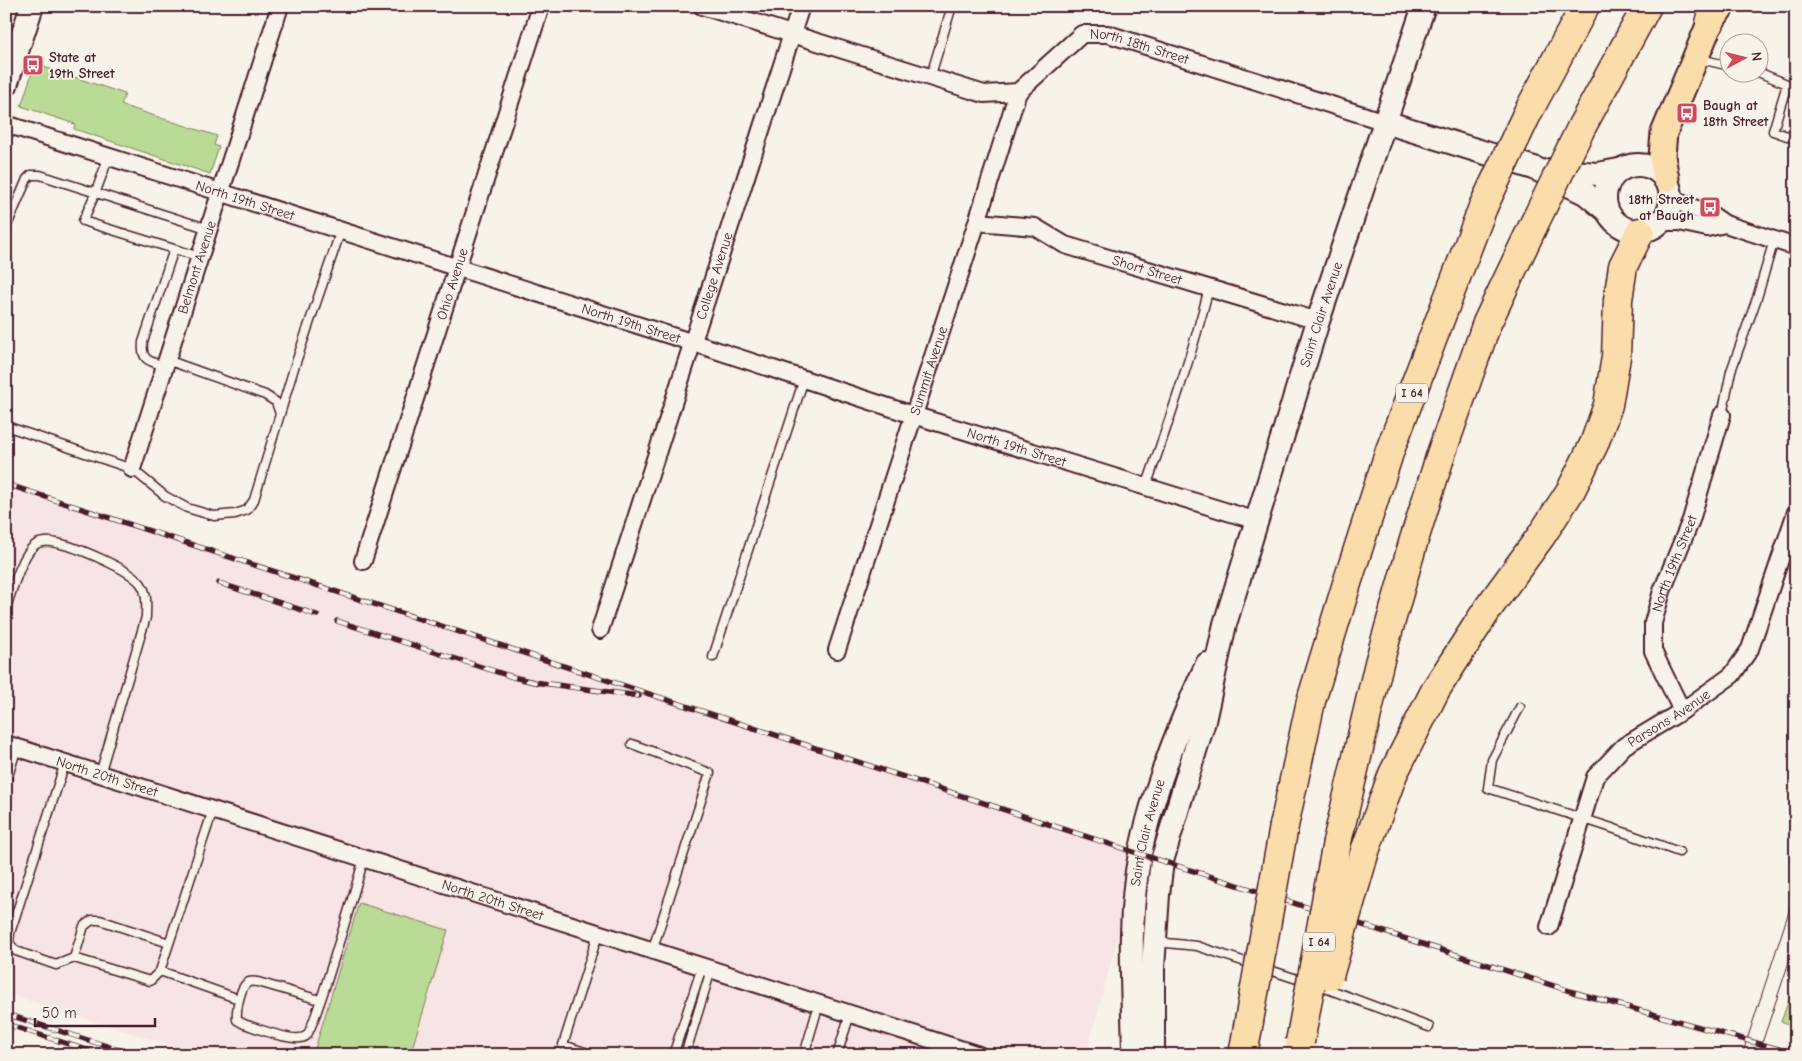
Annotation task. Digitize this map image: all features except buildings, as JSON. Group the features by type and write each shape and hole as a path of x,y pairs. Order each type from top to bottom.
{"highway":[{"name":"I 64","path":"1243,1055 1284,826 1311,701 1390,450 1483,208 1528,112 1585,6"},
{"name":"I 64","path":"1299,1048 1338,842 1379,663 1413,543 1441,454 1487,323 1582,126 1647,6"},
{"path":"1299,1048 1327,984 1365,851 1393,774 1436,689 1489,607 1541,536 1571,490 1594,444 1608,404 1616,357 1618,300 1623,266 1651,227"}],"main road":[{"path":"7,79 32,6"},
{"name":"Saint Clair Avenue","path":"1134,1055 1144,938 1162,861 1204,721 1225,624 1318,321 1424,6"},
{"path":"1668,187 1652,168 1644,165 1635,164 1619,170 1612,176 1605,192 1604,200 1607,211 1616,224 1623,228 1651,227 1668,213 1671,204 1668,187 1662,156 1664,133 1715,12"},
{"name":"North 18th Street","path":"1385,122 1534,168 1585,193 1607,211"},
{"name":"North 18th Street","path":"1534,168 1596,174 1619,170"},
{"name":"Saint Clair Avenue","path":"1144,938 1153,1055"}],"street":[{"name":"Belmont Avenue","path":"132,469 280,6"},
{"name":"Ohio Avenue","path":"363,561 541,6"},
{"path":"702,6 984,94 1018,92"},
{"name":"College Avenue","path":"600,630 801,6"},
{"name":"North 18th Street","path":"1018,92 1082,34 1108,34 1385,122"},
{"name":"Summit Avenue","path":"837,650 1018,92"},
{"name":"North 19th Street","path":"6,124 694,342 913,415 1257,521"},
{"path":"1668,187 1680,203 1712,216 1725,224 1796,247"},
{"name":"Short Street","path":"977,222 1035,228 1065,245 1318,321"},
{"path":"1651,227 1679,222 1707,228 1725,224"},
{"name":"North 19th Street","path":"1682,711 1653,651 1653,623 1662,590 1691,520 1722,416"},
{"name":"Parsons Avenue","path":"1549,927 1595,777 1624,746 1682,711 1732,676 1750,649 1796,512"},
{"name":"North 20th Street","path":"12,746 980,1055"}],"lane":[{"path":"930,78 952,6"},
{"path":"1696,58 1720,64"},
{"path":"1770,77 1787,84 1773,131 1796,139"},
{"path":"108,156 96,194 83,221 200,257"},
{"path":"6,228 23,186 32,175 40,175 209,229"},
{"path":"6,426 132,469 165,496 187,508 214,516 235,514 247,510 254,500 294,368 341,230"},
{"path":"1722,416 1731,371 1757,298 1774,240"},
{"path":"174,249 143,342 142,350 144,357 148,360 166,363 265,395 276,402 280,414"},
{"path":"1146,487 1165,432 1209,288"},
{"path":"713,657 804,378"},
{"path":"6,608 25,557 34,545 45,542 55,542 70,547 119,568 132,574 142,585 147,600 146,617 100,774"},
{"path":"1520,707 1492,760 1488,788 1679,852"},
{"path":"632,744 710,773 652,951"},
{"path":"6,783 12,746"},
{"path":"65,763 10,933 9,943 16,951 56,964 74,958 150,981 160,971 213,810"},
{"path":"320,1000 258,982 249,982 244,985 239,1000 236,1011 237,1020 244,1024 294,1039 305,1036 311,1029 364,859"},
{"path":"74,958 84,926 92,920 100,920 169,943"},
{"path":"594,1055 563,1045 598,934"},
{"path":"1144,938 1197,946 1350,996 1429,1027"},
{"path":"673,1055 706,969"},
{"path":"685,1055 706,969"},
{"path":"160,971 239,1000"},
{"path":"807,1055 806,1048 819,1004"},
{"path":"837,1055 850,1014"}],"shaded area":[{"path":"6,484 1140,854 1086,1055 200,1055 6,993"}],"green space":[{"path":"35,64 125,94 121,105 217,136 214,145 219,147 210,174 74,129 75,124 21,106"},
{"path":"359,903 448,930 410,1055 323,1055 314,1052"},
{"path":"1796,980 1796,1028 1781,1022"}],"tram line":[{"path":"1742,1055 1796,890"},
{"path":"1758,1055 1796,941"}],"railway":[{"path":"6,484 1140,854 1573,992 1796,1054"},
{"path":"219,583 317,615"},
{"path":"337,621 513,677 534,682 639,696"},
{"path":"6,1014 135,1055"},
{"path":"6,1024 102,1055"}],"place":[{"name":"State at 19th Street","path":"33,65"},
{"name":"Baugh at 18th Street","path":"1687,113"},
{"name":"18th Street at Baugh","path":"1710,207"}]}
